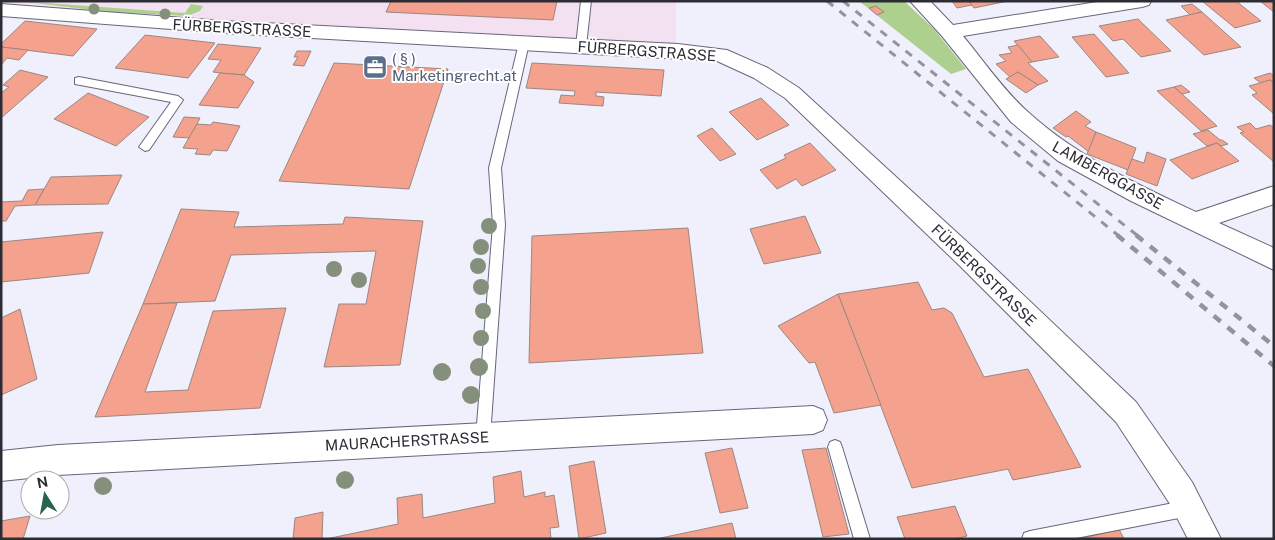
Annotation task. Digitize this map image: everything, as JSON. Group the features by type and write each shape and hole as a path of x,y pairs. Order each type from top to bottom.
{"street":[{"name":"LAMBERGGASSE","path":"919,1 949,32 1002,99 1037,134 1082,164 1139,195 1274,260"},
{"path":"949,32 1142,1"},
{"name":"FÜRBERGSTRASSE","path":"1,10 143,22 720,55 762,73 792,93 968,258 1126,412 1189,508 1205,539"},
{"path":"1196,221 1274,195"},
{"name":"MAURACHERSTRASSE","path":"1,466 58,460 813,420"}],"lane":[{"path":"581,46 586,1"},
{"path":"483,437 499,224 495,168 524,43"},
{"path":"79,81 178,100 145,147"},
{"path":"835,447 862,539"},
{"path":"1030,539 1189,508"}],"shaded area":[{"path":"1,1 676,1 676,43 164,17 1,6"}],"green space":[{"path":"18,1 185,13 191,4 203,6 200,11 187,16 109,12"},
{"path":"859,1 904,1 934,29 966,69 951,74"}],"building":[{"path":"391,1 557,1 553,20 386,12"},
{"path":"952,1 969,1 972,5 957,8"},
{"path":"969,1 1008,1 974,8"},
{"path":"1202,1 1236,1 1261,21 1235,28"},
{"path":"1260,1 1274,1 1274,12"},
{"path":"1192,4 1202,12 1190,15 1181,6"},
{"path":"876,6 884,12 877,15 869,8"},
{"path":"1202,12 1241,47 1204,55 1166,20"},
{"path":"1138,19 1171,51 1141,57 1123,39 1113,41 1099,26"},
{"path":"25,21 97,29 73,56 1,47 1,44"},
{"path":"1094,34 1129,73 1106,77 1072,37"},
{"path":"145,35 215,43 188,78 115,68"},
{"path":"1040,36 1059,57 1032,62 1014,41"},
{"path":"218,44 261,48 244,75 220,73 213,72 221,60 208,59"},
{"path":"1018,45 1032,62 1028,63 1048,81 1038,85 1018,72 1010,77 996,64 1006,61 999,55 1012,53 1008,47"},
{"path":"1,47 28,50 19,60 7,58 1,65"},
{"path":"297,51 311,51 304,66 293,65 298,57 294,57"},
{"path":"334,63 448,69 409,189 279,181"},
{"path":"532,63 664,70 661,96 596,92 596,96 604,97 603,106 559,103 561,95 574,96 575,91 526,88"},
{"path":"20,70 48,77 1,118 1,93 9,87 3,85"},
{"path":"1018,72 1038,85 1026,93 1006,79"},
{"path":"220,73 244,75 254,82 238,108 199,105"},
{"path":"1270,73 1274,76 1274,83 1270,80 1261,83 1254,78"},
{"path":"1270,80 1274,83 1274,114 1252,95 1257,93 1249,86"},
{"path":"1181,85 1190,92 1182,94 1174,87"},
{"path":"1174,87 1217,126 1201,131 1157,91"},
{"path":"88,93 149,117 116,146 54,119"},
{"path":"761,98 789,125 757,140 729,112"},
{"path":"1076,111 1091,122 1085,126 1096,132 1089,152 1068,136 1066,137 1053,128"},
{"path":"184,117 200,118 190,138 173,137"},
{"path":"213,122 240,126 227,151 213,150 210,155 195,154 198,149 183,148 197,124 211,125"},
{"path":"1250,123 1256,129 1270,125 1274,128 1274,162 1240,133 1244,132 1237,127"},
{"path":"712,128 736,154 720,161 697,136"},
{"path":"1208,130 1228,144 1221,146 1217,143 1207,146 1193,134"},
{"path":"1096,132 1136,148 1128,170 1087,154"},
{"path":"810,143 836,170 802,186 796,179 777,189 760,170 786,158 784,155"},
{"path":"1217,143 1239,161 1192,179 1170,160"},
{"path":"1147,152 1166,159 1157,186 1126,174 1132,159 1144,163"},
{"path":"122,175 108,204 35,205 51,177"},
{"path":"44,189 35,205 15,206 6,221 1,221 1,202 22,201 28,190"},
{"path":"181,209 239,212 234,227 343,224 345,217 423,221 400,365 324,367 339,304 366,304 376,251 231,255 215,301 143,304"},
{"path":"805,216 821,253 764,264 750,229"},
{"path":"688,228 703,353 529,363 532,236"},
{"path":"103,232 89,273 1,282 1,242"},
{"path":"918,282 932,310 944,308 952,313 984,377 1028,369 1081,467 1013,480 1008,469 912,488 838,294"},
{"path":"838,294 881,405 834,413 815,362 809,363 778,326"},
{"path":"177,303 145,392 188,390 213,311 286,308 260,408 95,417 143,304"},
{"path":"20,309 37,379 1,395 1,318"},
{"path":"732,448 748,508 720,513 705,453"},
{"path":"826,448 849,534 823,537 802,450"},
{"path":"594,461 606,533 579,539 569,466"},
{"path":"521,471 524,497 545,492 545,497 554,495 559,527 550,528 551,539 326,539 398,524 397,498 422,494 423,518 495,503 493,477"},
{"path":"955,506 967,536 955,539 905,539 897,517"},
{"path":"323,512 322,539 293,539 295,518"},
{"path":"20,518 20,520 29,520 23,539 1,539 1,521"},
{"path":"732,523 736,539 656,539"},
{"path":"1119,529 1124,539 1080,539"}],"railway":[{"path":"827,1 1119,236"},
{"path":"843,1 1138,236"},
{"path":"1117,235 1274,366"},
{"path":"1136,235 1274,346"}],"place":[{"name":"( § ) Marketingrecht.at","path":"375,67"}]}
